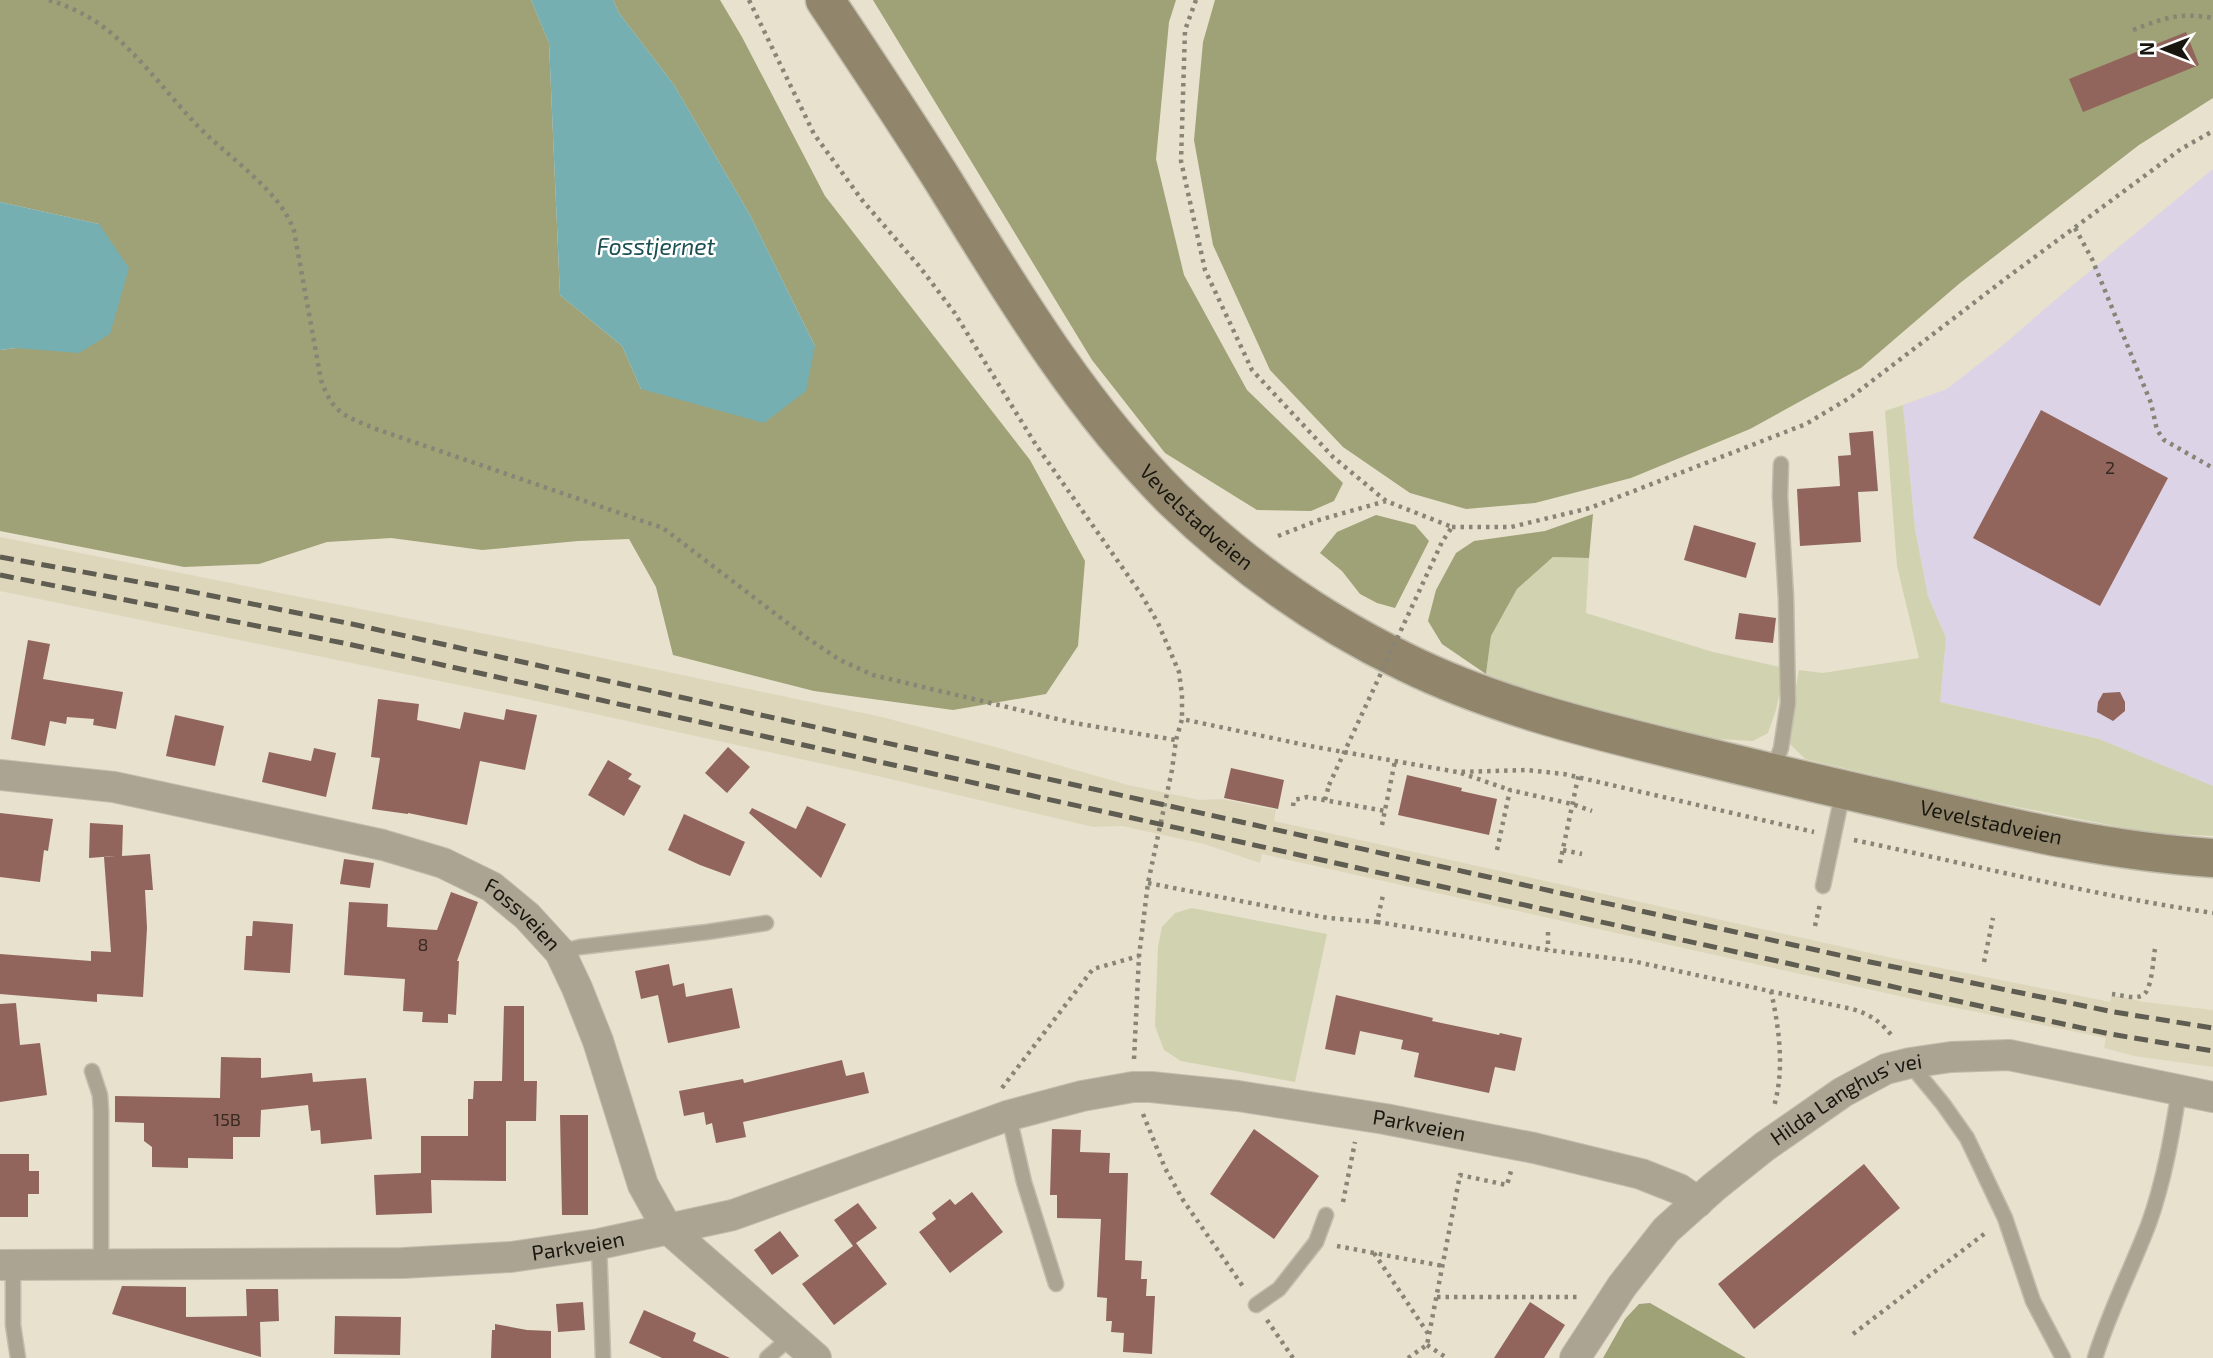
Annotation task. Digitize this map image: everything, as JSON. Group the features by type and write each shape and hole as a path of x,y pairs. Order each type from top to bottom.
{"main road":[{"name":"Vevelstadveien","path":"825,0 1068,376 1172,497 1252,567 1342,628 1406,663 1486,695 1571,722 1844,790 2080,842 2213,858"}],"street":[{"name":"Fossveien","path":"0,775 114,787 383,845 443,863 492,887 527,916 560,952 598,1041 643,1185 667,1228 816,1358"},
{"name":"Hilda Langhus' vei","path":"1575,1358 1622,1286 1666,1230 1763,1147 1863,1080 1886,1069 1951,1057 2009,1055 2213,1097"},
{"name":"Parkveien","path":"7,1265 403,1263 511,1256 599,1244 733,1215 1007,1116 1082,1096 1133,1087 1238,1096 1385,1119 1534,1148 1641,1174 1679,1189 1698,1202"}],"lane":[{"path":"1773,773 1781,748 1788,703 1781,464"},
{"path":"1823,886 1844,790"},
{"path":"560,952 580,947 766,923"},
{"path":"1910,1063 1967,1138 2005,1217 2033,1301 2063,1358"},
{"path":"92,1071 100,1095 101,1111 101,1264"},
{"path":"2095,1358 2105,1327 2150,1220 2172,1139 2179,1091"},
{"path":"1007,1116 1024,1182 1056,1284"},
{"path":"1256,1305 1279,1289 1316,1242 1326,1215"},
{"path":"599,1244 603,1358"},
{"path":"7,1265 18,1358"},
{"path":"768,1358 791,1337"}],"path":[{"path":"49,0 82,12 126,47 195,124 269,192 290,218 317,367 328,399 346,416 376,429 663,528 807,638 840,660 873,675 1074,723 1175,740"},
{"path":"749,0 814,134 862,200 919,265 954,312 1036,445 1141,594 1158,623 1179,672 1182,719 1175,740 1172,770 1148,883 1139,956 1133,1087 1154,1144 1183,1200 1293,1358"},
{"path":"1196,0 1185,30 1181,160 1205,270 1252,370 1333,457 1386,501 1452,527 1511,527 1590,508 1805,424 1851,397 2181,149 2213,131"},
{"path":"2133,30 2168,16 2195,15 2213,18"},
{"path":"2075,228 2092,259 2151,403 2157,430 2164,440 2213,468"},
{"path":"1278,536 1319,520 1386,501"},
{"path":"1325,800 1329,785 1442,542 1452,527"},
{"path":"1182,719 1310,746 1457,772 1510,790 1592,811"},
{"path":"1382,825 1395,761"},
{"path":"1457,772 1527,770 1579,775 1834,836 2062,886 2213,913"},
{"path":"1560,863 1579,775"},
{"path":"1497,850 1510,790"},
{"path":"1293,806 1294,800 1307,797 1385,811"},
{"path":"1563,850 1582,854"},
{"path":"1148,883 1328,918 1377,922 1632,961 1870,1014 1885,1027 1910,1063"},
{"path":"1377,922 1383,895"},
{"path":"1984,962 1993,918"},
{"path":"1548,932 1548,950"},
{"path":"2112,994 2141,997 2146,993 2150,984 2155,949"},
{"path":"976,1127 1003,1085 1093,969 1139,956"},
{"path":"1763,1147 1775,1100 1780,1064 1776,1014 1771,991"},
{"path":"1326,1215 1340,1218 1357,1134"},
{"path":"1408,1358 1427,1345 1460,1175 1507,1185 1512,1166"},
{"path":"1853,1334 2005,1217"},
{"path":"1316,1242 1443,1266"},
{"path":"1373,1252 1429,1335"},
{"path":"1437,1297 1591,1297"},
{"path":"1427,1345 1447,1358"}],"shaded area":[{"path":"2213,169 2213,787 2099,739 1940,702 1946,638 1928,596 1915,529 1903,405 1947,389"},
{"path":"0,537 526,642 882,717 1128,785 1200,800 1222,799 1276,810 1274,821 1911,962 2110,1002 2112,995 2144,1002 2213,1010 2213,1067 2134,1056 2104,1048 2106,1038 1917,1000 1262,854 1260,863 1204,844 1122,826 1093,827 869,774 513,696 0,591"}],"green space":[{"path":"0,0 531,0 549,43 560,295 622,346 641,389 815,346 750,215 674,85 619,13 613,0 720,0 825,196 1030,460 1085,561 1078,646 1046,694 953,710 814,691 673,655 656,587 629,539 482,550 391,538 327,542 259,564 184,567 0,531 0,350 16,348 99,224 0,202"},
{"path":"873,0 1176,0 1169,22 1156,159 1184,275 1247,390 1343,483 1334,501 1311,511 1257,510 1165,453 1092,360"},
{"path":"1215,0 2213,0 2213,98 2139,145 1960,283 1861,368 1750,429 1631,478 1535,503 1466,509 1410,493 1343,447 1270,370 1213,245 1194,140 1203,42"},
{"path":"1903,405 1915,529 1928,596 1946,638 1940,702 2099,739 2213,786 2213,836 2150,833 1962,796 1805,759 1789,743 1790,719 1799,670 1823,673 1919,658 1897,566 1885,411"},
{"path":"1593,514 1589,558 1553,557 1517,589 1491,636 1486,674 1442,644 1428,621 1436,590 1456,553 1474,541 1545,531"},
{"path":"1376,515 1415,525 1429,541 1395,608 1360,594 1342,571 1320,553 1337,532"},
{"path":"1553,557 1589,558 1586,613 1713,652 1785,668 1768,733 1753,741 1718,739 1558,702 1486,674 1491,636 1517,589"},
{"path":"1192,908 1327,934 1295,1082 1181,1061 1164,1050 1155,1026 1158,947 1162,927 1175,913"},
{"path":"1650,1303 1746,1358 1603,1358 1625,1319 1639,1304"}],"water":[{"name":"Fosstjernet","path":"531,0 613,0 619,13 674,85 750,215 815,346 806,391 764,423 641,389 622,346 560,295 549,43"},
{"path":"0,202 99,224 129,268 110,334 79,353 16,348 0,350"}],"building":[{"path":"2186,32 2199,65 2083,112 2069,79"},
{"path":"2041,410 2168,478 2100,606 1973,538"},
{"path":"1873,431 1878,491 1858,492 1861,542 1800,546 1797,489 1840,486 1838,456 1851,455 1849,433"},
{"path":"1694,525 1756,543 1746,578 1684,560"},
{"path":"1739,613 1776,618 1773,643 1735,639"},
{"path":"28,640 50,644 43,679 123,692 116,729 93,725 94,719 67,717 66,724 50,721 45,746 11,739"},
{"path":"2120,692 2125,702 2125,711 2113,721 2097,712 2103,693"},
{"path":"378,699 419,704 417,720 460,729 464,712 504,720 506,709 537,715 525,770 480,761 467,825 372,809 380,758 371,757"},
{"path":"175,715 224,726 215,766 166,756"},
{"path":"728,747 750,767 727,793 705,773"},
{"path":"314,748 336,753 326,797 262,782 269,752 311,761"},
{"path":"608,760 632,774 628,779 641,786 624,816 588,795"},
{"path":"1231,768 1284,780 1278,809 1224,798"},
{"path":"1407,775 1497,799 1489,835 1398,815"},
{"path":"807,806 846,824 821,878 749,813 752,808 796,829"},
{"path":"0,813 53,819 48,851 44,850 40,882 0,877"},
{"path":"684,814 745,842 730,876 668,850"},
{"path":"90,823 123,825 122,856 150,854 153,890 145,890 147,928 143,997 97,994 97,1002 0,994 0,954 91,961 91,951 111,952 104,857 115,856 89,858"},
{"path":"344,859 374,863 370,888 340,884"},
{"path":"451,892 478,902 457,961 456,1015 448,1014 448,1023 422,1022 423,1012 403,1011 405,979 344,975 349,902 388,904 387,927 437,930"},
{"path":"253,921 293,924 290,973 244,970 246,936 252,936"},
{"path":"669,964 673,986 684,983 686,997 732,988 740,1028 668,1043 658,995 641,999 635,971"},
{"path":"1336,995 1433,1018 1432,1021 1522,1038 1515,1071 1495,1067 1489,1093 1414,1077 1419,1053 1401,1049 1403,1040 1360,1031 1355,1055 1325,1049"},
{"path":"16,1003 20,1045 40,1043 47,1095 0,1102 0,1004"},
{"path":"504,1006 524,1006 524,1081 537,1081 536,1121 506,1121 506,1181 431,1180 432,1213 376,1215 374,1175 421,1173 421,1136 468,1136 468,1099 473,1099 474,1081 502,1081"},
{"path":"221,1057 261,1058 261,1078 312,1073 313,1082 366,1078 372,1139 321,1144 320,1130 311,1131 308,1105 261,1110 260,1137 233,1137 233,1159 188,1158 188,1168 152,1167 152,1147 144,1141 144,1123 115,1122 115,1096 220,1098"},
{"path":"842,1060 846,1076 864,1072 869,1093 743,1122 746,1137 716,1143 712,1123 706,1125 704,1112 684,1116 679,1091 743,1079 744,1083"},
{"path":"560,1115 588,1115 588,1215 562,1215"},
{"path":"1052,1129 1081,1130 1080,1152 1110,1153 1109,1173 1128,1173 1125,1260 1142,1261 1141,1279 1147,1279 1146,1296 1155,1296 1152,1354 1123,1352 1124,1333 1111,1332 1112,1321 1106,1321 1107,1298 1097,1297 1101,1219 1057,1218 1057,1195 1050,1195"},
{"path":"1254,1129 1319,1176 1274,1239 1210,1194"},
{"path":"0,1154 29,1154 29,1171 39,1171 39,1194 28,1194 28,1217 0,1217"},
{"path":"1864,1164 1900,1208 1754,1329 1718,1284"},
{"path":"972,1192 1003,1232 950,1273 919,1232 936,1219 932,1213 950,1199 955,1205"},
{"path":"858,1203 877,1228 856,1243 887,1284 834,1325 802,1284 853,1246 834,1220"},
{"path":"780,1231 799,1256 772,1275 754,1250"},
{"path":"122,1286 186,1287 186,1317 247,1316 246,1289 278,1289 279,1321 260,1322 261,1357 112,1314"},
{"path":"583,1302 585,1330 558,1332 556,1304"},
{"path":"1530,1302 1565,1325 1544,1358 1494,1358"},
{"path":"644,1310 696,1333 693,1341 730,1358 662,1358 629,1343"},
{"path":"335,1316 401,1317 400,1355 334,1354"},
{"path":"495,1324 551,1331 551,1358 491,1358 492,1330 495,1330"}],"railway":[{"path":"0,557 352,624 1870,962 2114,1012 2213,1028"},
{"path":"0,575 348,644 1989,1008 2110,1034 2213,1051"}]}
